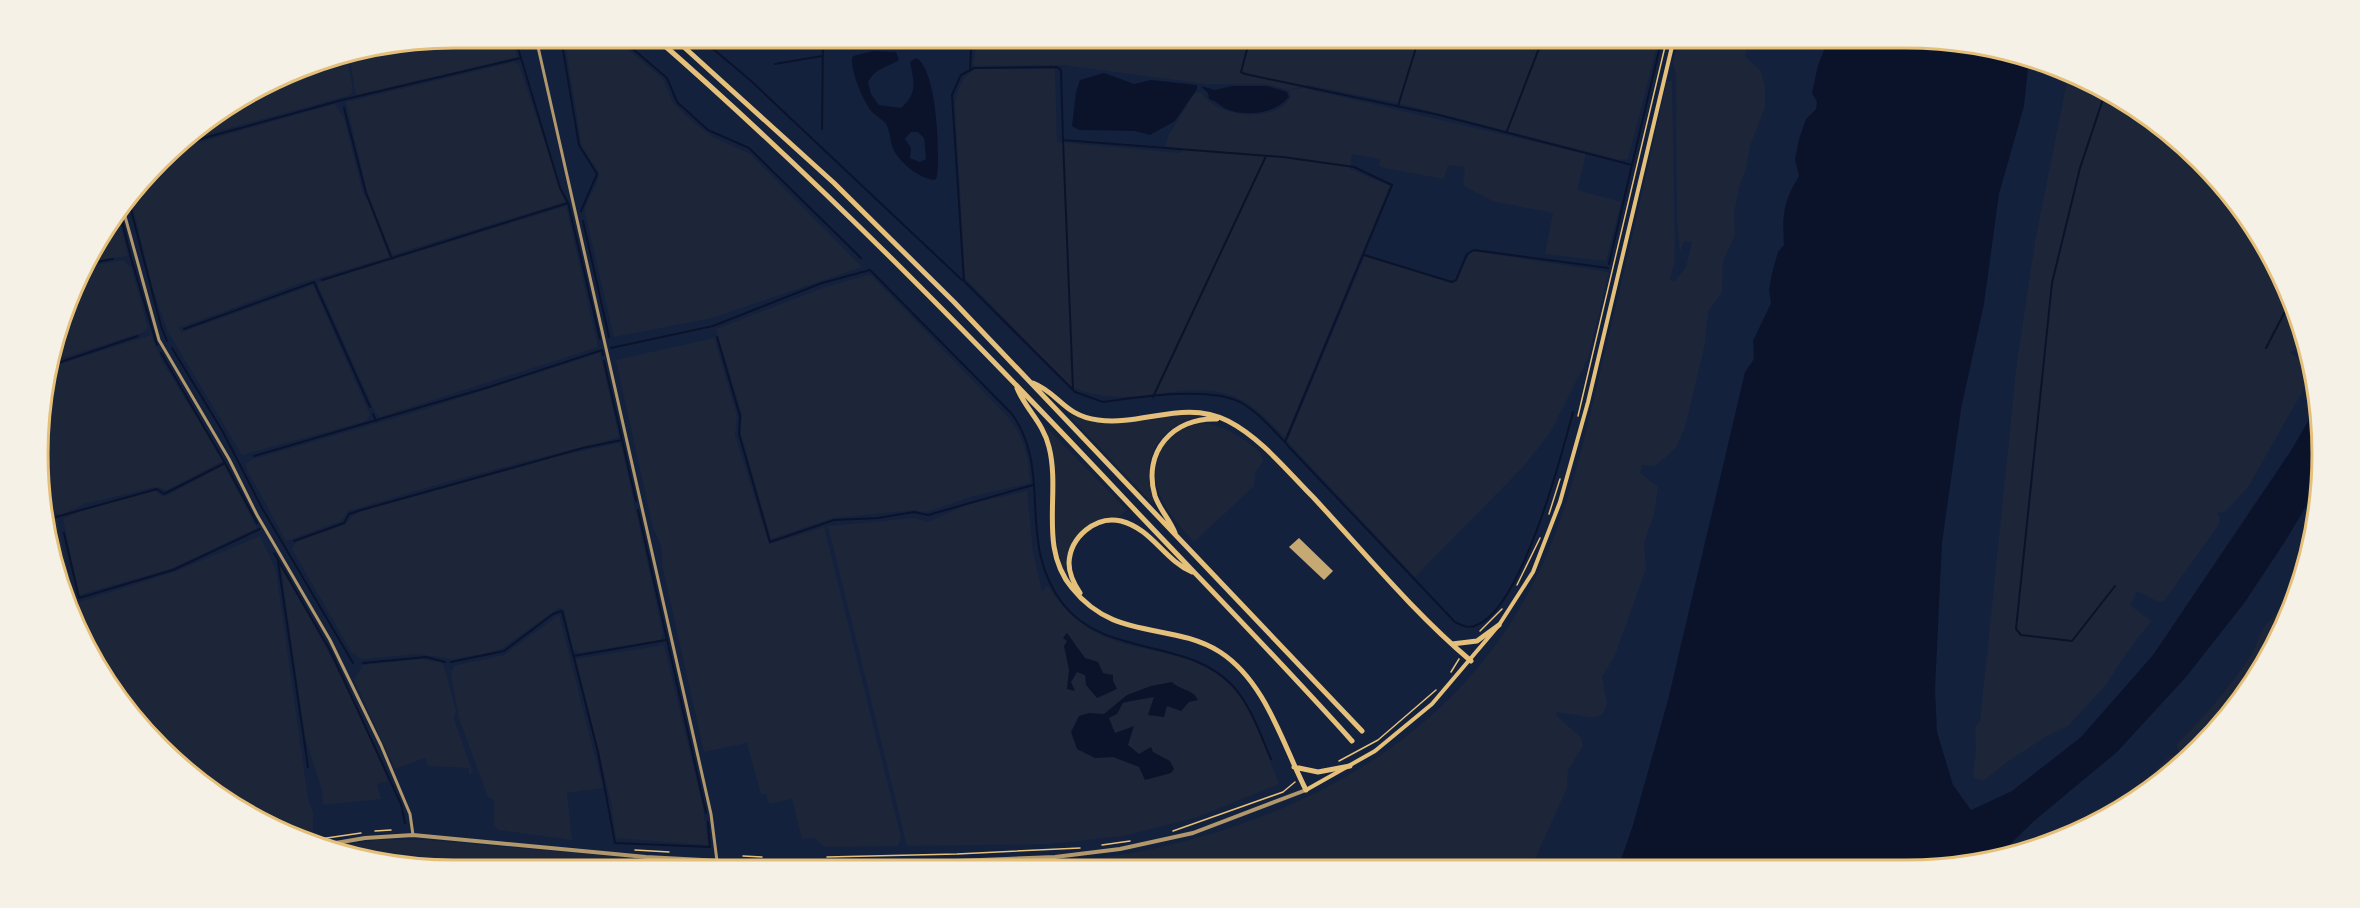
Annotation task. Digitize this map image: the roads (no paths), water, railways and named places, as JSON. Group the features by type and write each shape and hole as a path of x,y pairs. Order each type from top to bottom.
{"highway":[{"path":"667,48 731,104 871,236 1016,383 1352,741"},
{"path":"685,48 834,183 1031,382 1362,731"},
{"path":"1031,382 1043,387 1074,413 1097,420 1126,420 1179,411 1204,412 1228,421 1247,433 1288,471 1408,602 1471,661"},
{"path":"1016,383 1021,398 1037,417 1049,448 1054,479 1052,531 1059,566 1072,588 1112,621 1192,640 1220,652 1232,661 1259,692 1306,790"},
{"path":"1177,537 1158,503 1152,484 1154,458 1158,448 1177,428 1190,422 1206,419 1228,421"},
{"path":"1084,600 1074,584 1069,559 1078,537 1098,522 1113,520 1139,528 1153,538 1182,568 1194,573"},
{"path":"1452,644 1477,641 1500,625"},
{"path":"1294,767 1318,772 1350,766"}],"main road":[{"path":"1306,790 1350,766 1407,727 1471,661 1500,625 1533,572 1571,466 1672,48"}],"street":[{"path":"538,48 711,814 717,860"},
{"path":"125,216 159,340 229,459 257,515 330,640 381,745 411,814 413,835"},
{"path":"972,860 1101,852 1193,832 1306,790"},
{"path":"338,843 365,838 413,835 590,853 701,860"}],"waterway":[{"path":"518,48 521,58"},
{"path":"563,48 579,145 597,174 581,211"},
{"path":"632,48 667,78 677,102 708,130 749,148 861,258"},
{"path":"712,48 750,80 962,280"},
{"path":"822,129 823,48"},
{"path":"970,70 972,48"},
{"path":"1247,48 1241,72 1245,74 1439,115 1632,165 1660,48"},
{"path":"1398,106 1416,48"},
{"path":"1507,131 1539,48"},
{"path":"775,64 822,56"},
{"path":"197,140 342,100 521,58 560,188 568,203"},
{"path":"1285,442 1392,185 1354,167 1283,157 1063,140 1061,70 1057,67 974,68 961,75 952,95 964,281 1075,392 1103,402 1173,394 1210,395 1227,397 1253,410 1455,622 1469,627 1477,625 1494,613 1509,590 1524,562 1537,529 1573,412"},
{"path":"2103,99 2080,168 2052,283 2016,629 2021,635 2072,641 2115,586"},
{"path":"344,108 366,193 392,259"},
{"path":"1063,140 1073,389"},
{"path":"1153,397 1266,156"},
{"path":"1609,264 1632,165"},
{"path":"322,280 568,203 600,339"},
{"path":"131,209 161,326 167,341"},
{"path":"122,220 157,345"},
{"path":"583,221 609,337"},
{"path":"1364,255 1452,282 1456,280 1467,254 1474,250 1608,268"},
{"path":"96,262 113,259"},
{"path":"611,348 713,326 822,283 870,270 1012,414 1024,437 1031,460 1041,556 1049,580 1063,604 1081,621 1101,633 1193,660 1214,671 1233,686 1245,702 1271,759"},
{"path":"184,329 314,282 370,407"},
{"path":"2266,348 2285,311"},
{"path":"59,363 138,336"},
{"path":"717,337 740,416 739,434 770,542 834,520 878,518 914,512 928,515 1033,485"},
{"path":"172,348 223,432 262,508 353,663"},
{"path":"254,456 489,387 602,350 603,355"},
{"path":"161,353 257,523"},
{"path":"604,361 636,501"},
{"path":"373,414 376,421"},
{"path":"294,541 344,523 349,514 361,510 583,448 622,440"},
{"path":"56,517 157,489 164,494 225,463"},
{"path":"638,510 706,813"},
{"path":"64,533 79,598 173,570 260,529"},
{"path":"274,553 331,652 401,804 405,823"},
{"path":"278,562 308,767"},
{"path":"451,662 504,651 553,614 562,611 598,752 615,843 710,847 708,822"},
{"path":"574,656 666,640"},
{"path":"363,663 426,657 445,662"}]}
